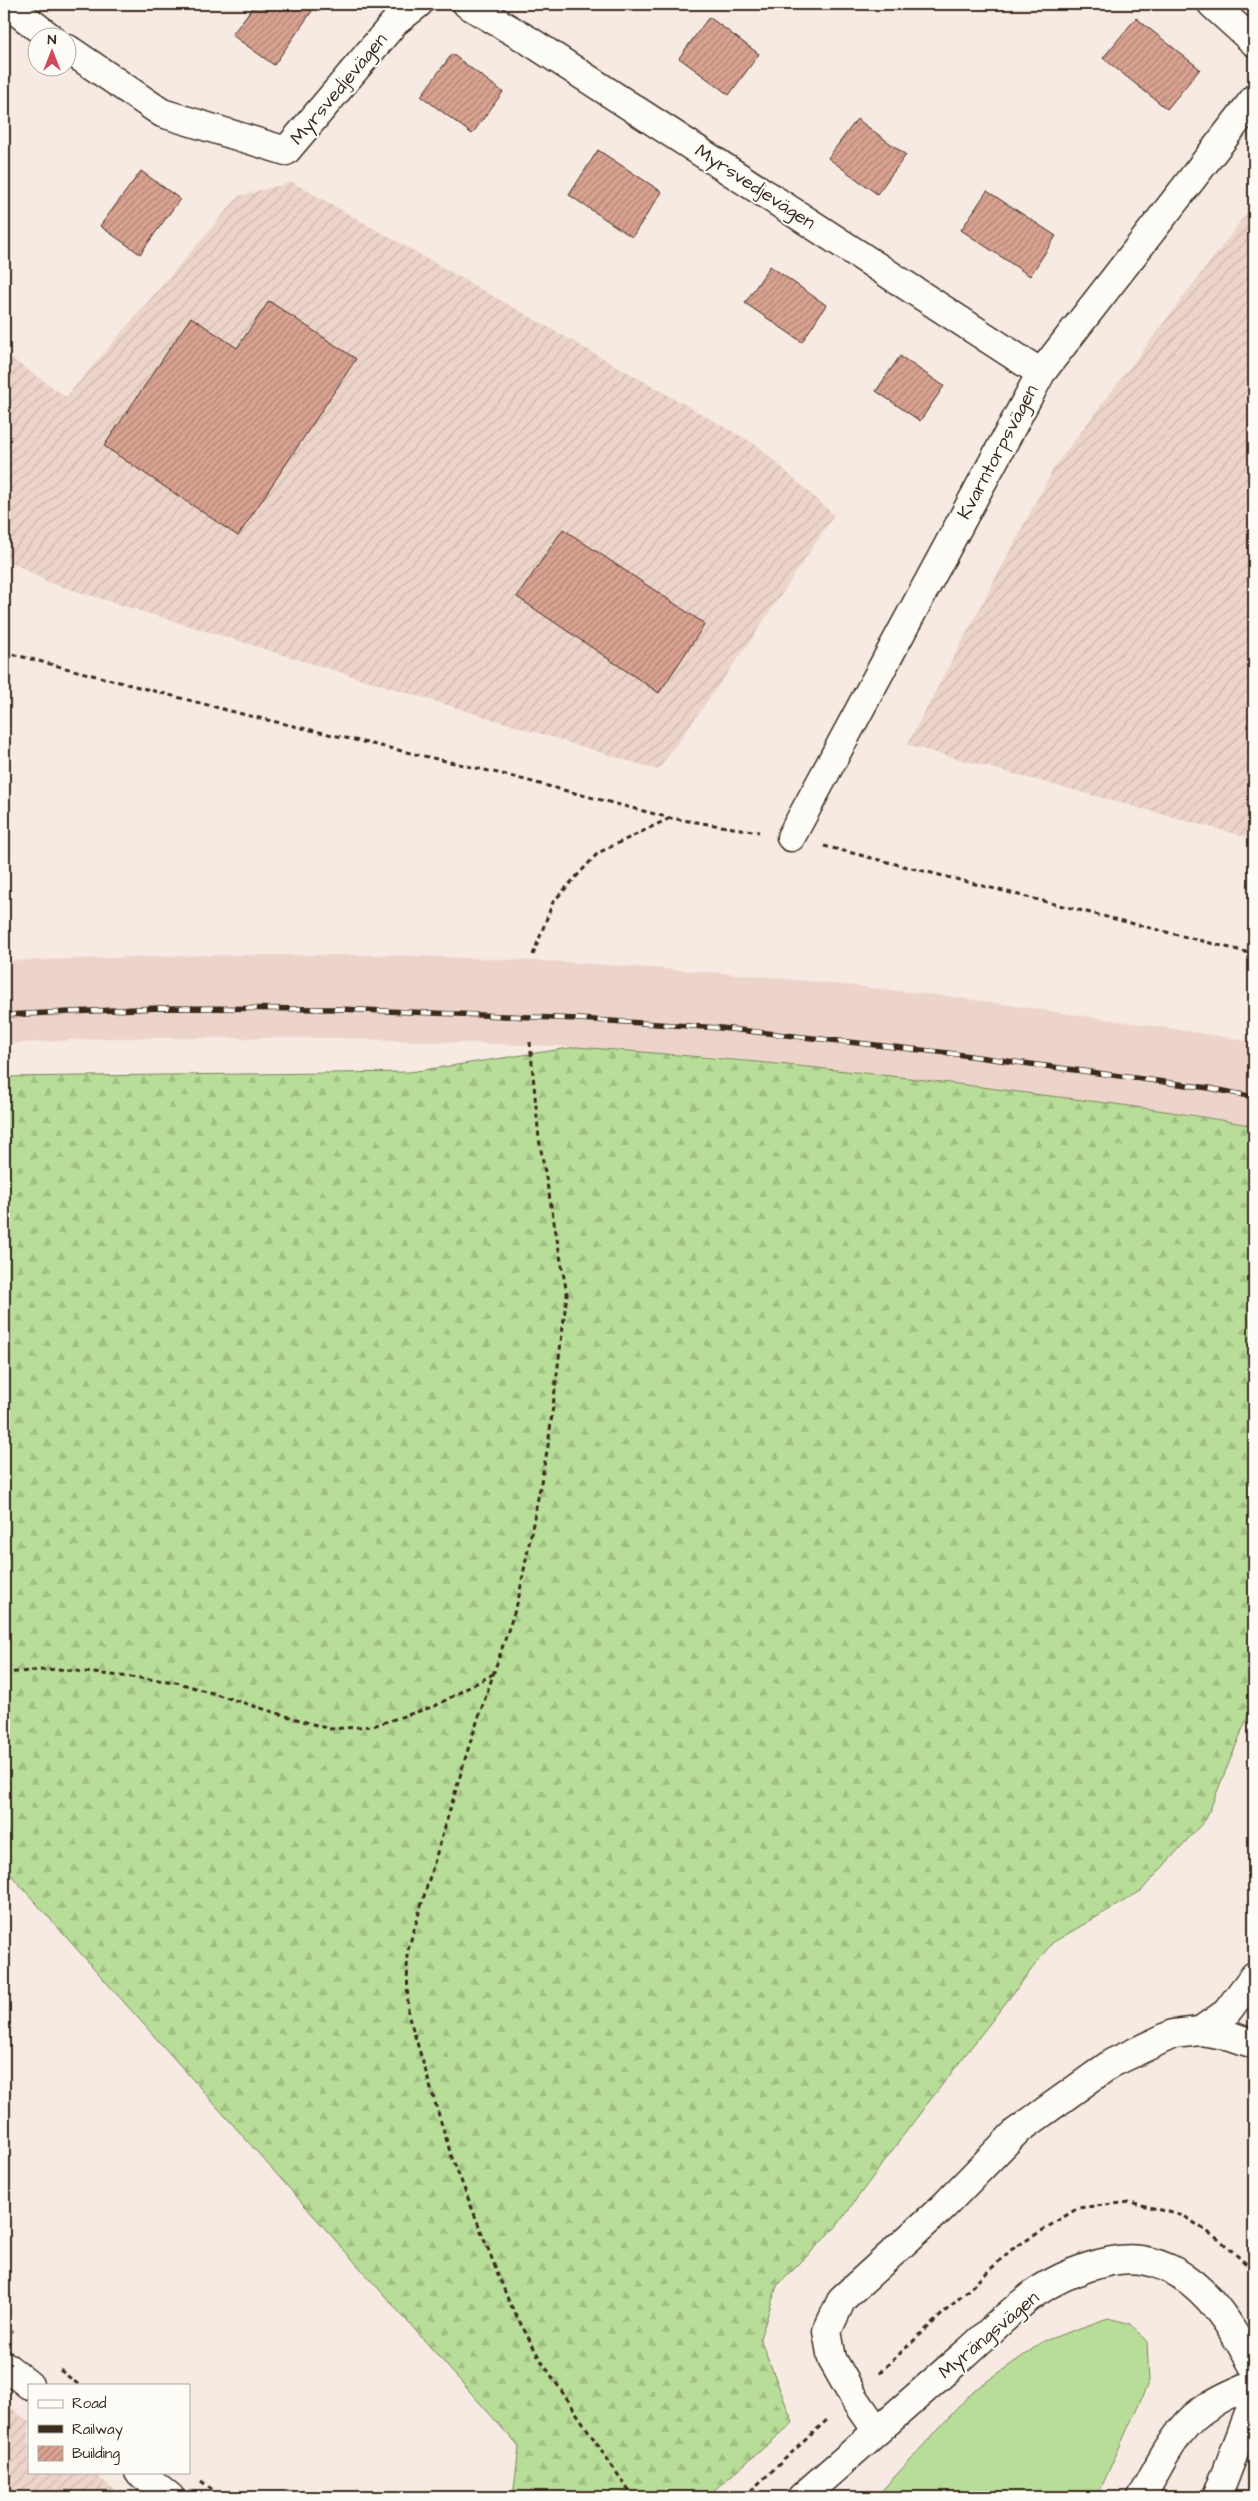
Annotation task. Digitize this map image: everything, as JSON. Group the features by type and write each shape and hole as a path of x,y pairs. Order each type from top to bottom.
{"street":[{"path":"7,4 38,28"},
{"name":"Myrsvedjevägen","path":"78,56 162,113 286,151 395,22 418,4"},
{"name":"Myrsvedjevägen","path":"467,4 544,51 1041,373"},
{"path":"1212,4 1254,42"},
{"name":"Kvarntorpsvägen","path":"790,837 1041,373 1254,99"},
{"path":"1200,2031 1226,2013 1254,1976"},
{"path":"877,2431 853,2396 832,2359 827,2331 842,2299 943,2207 1016,2132 1112,2063 1174,2034 1200,2031 1231,2036 1254,2044"},
{"name":"Myrängsvägen","path":"802,2497 1038,2291 1088,2267 1117,2258 1154,2263 1182,2275 1204,2293 1229,2322 1254,2367"},
{"path":"4,2365 28,2384"},
{"path":"1142,2497 1162,2459 1194,2417 1225,2396 1254,2384"},
{"path":"1217,2497 1254,2401"},
{"path":"141,2474 170,2497"}],"path":[{"path":"4,652 246,715 502,774 670,818 790,837 1254,954"},
{"path":"533,955 553,902 598,853 670,818"},
{"path":"530,1042 538,1139 567,1294 548,1446 518,1601 469,1746 407,1954 408,2013 451,2155 509,2302 540,2359 633,2497"},
{"path":"4,1673 58,1669 176,1682 329,1730 373,1726 435,1706 494,1673"},
{"path":"195,2476 222,2497"}],"shaded area":[{"path":"292,182 758,446 834,515 751,640 658,770 50,583 4,558 4,353 66,397 239,196"},
{"path":"1254,204 1254,839 907,745 1055,466"},
{"path":"214,955 397,955 565,962 751,975 946,996 1254,1042 1254,1126 1205,1116 944,1082 718,1057 576,1047 338,1038 109,1038 4,1044 4,961"},
{"path":"4,2402 28,2421 28,2474 95,2474 124,2497 4,2497"}],"green space":[{"path":"576,1047 748,1061 920,1079 1144,1108 1254,1126 1254,1701 1206,1819 1141,1891 1052,1943 914,2121 835,2228 777,2286 760,2338 793,2423 706,2497 513,2497 519,2447 4,1867 4,1077 410,1072"},
{"path":"1108,2318 1131,2324 1147,2342 1149,2381 1097,2497 876,2497 973,2391 1044,2341"}],"building":[{"path":"255,4 302,4 312,11 274,65 232,35"},
{"path":"709,17 759,54 729,95 679,58"},
{"path":"1136,18 1200,69 1167,109 1103,58"},
{"path":"452,54 503,92 472,134 421,96"},
{"path":"857,119 906,155 877,194 828,158"},
{"path":"598,150 662,192 632,237 569,195"},
{"path":"141,171 180,199 140,254 100,226"},
{"path":"987,191 1056,236 1030,276 961,230"},
{"path":"770,266 826,305 802,342 745,303"},
{"path":"269,301 356,359 238,536 104,446 191,317 237,348"},
{"path":"900,356 944,386 920,421 876,391"},
{"path":"563,529 705,624 659,693 517,597"}],"railway":[{"path":"4,1015 159,1008 338,1009 578,1019 721,1028 948,1053 1209,1088 1254,1097"}]}
